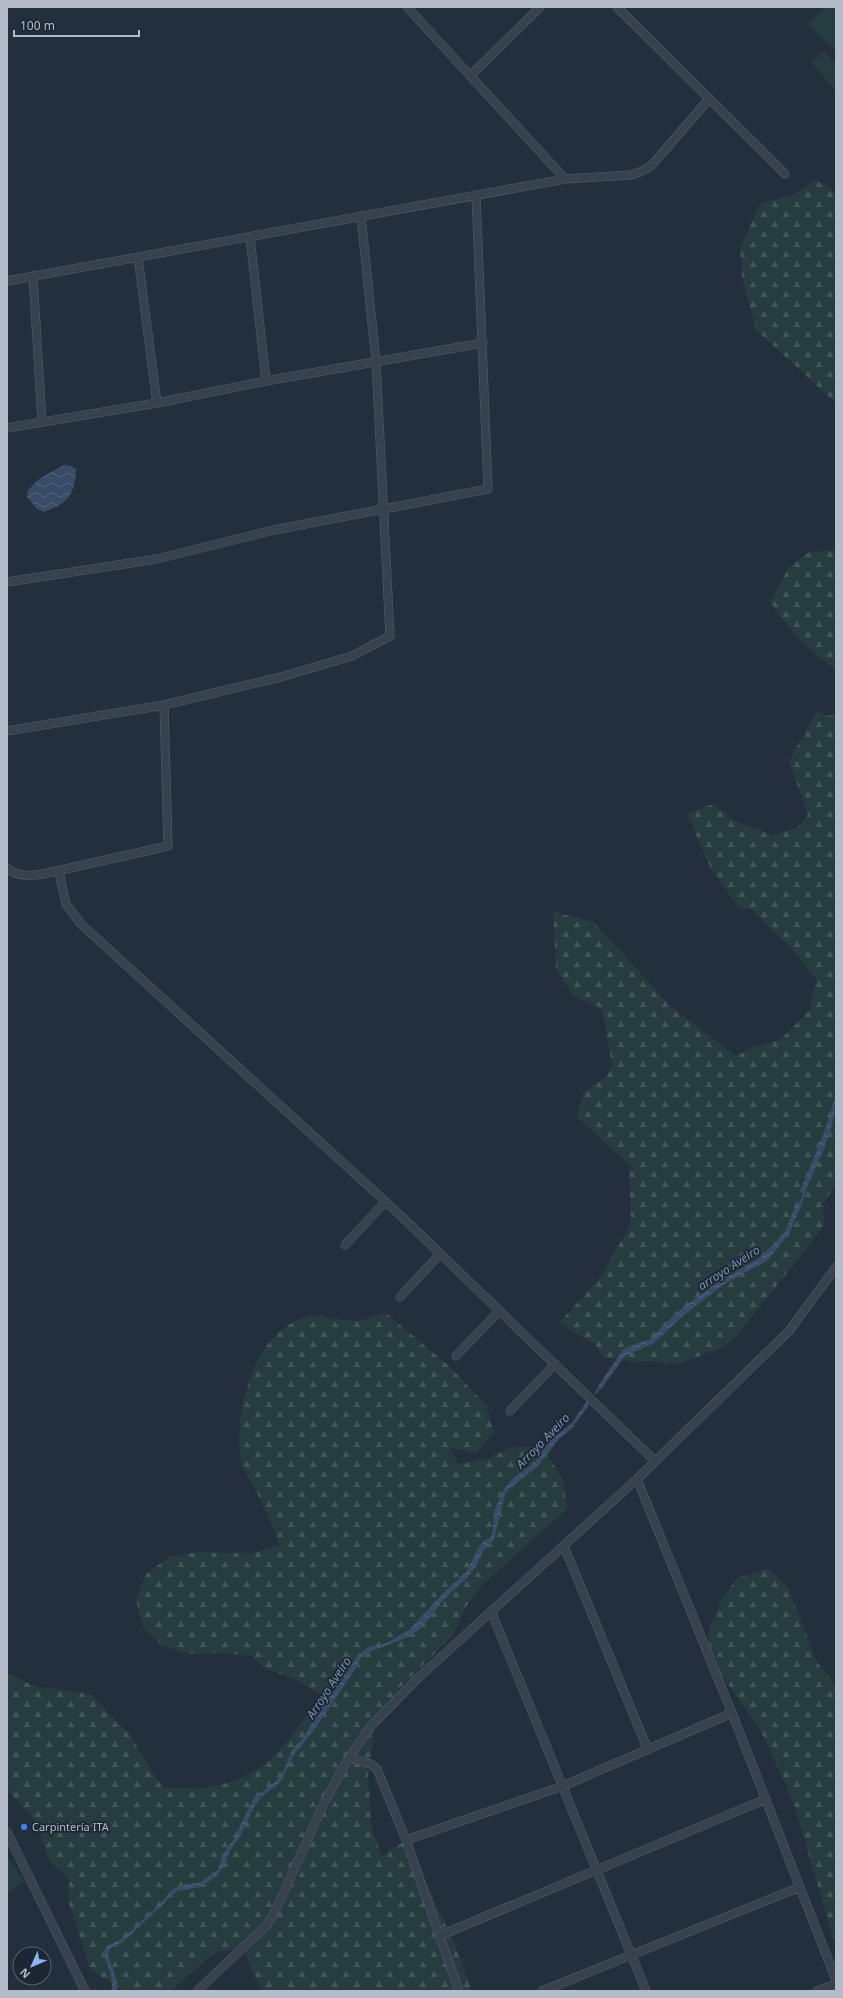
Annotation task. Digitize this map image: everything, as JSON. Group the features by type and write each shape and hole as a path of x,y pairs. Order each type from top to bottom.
{"street":[{"path":"407,7 565,180"},
{"path":"470,76 540,7"},
{"path":"617,7 785,174"},
{"path":"7,281 565,180 631,175 651,166 709,99"},
{"path":"7,582 157,559 274,530 488,489 476,196"},
{"path":"7,731 164,705 323,666 352,656 390,636 376,362 361,216"},
{"path":"250,237 266,381"},
{"path":"138,257 157,403"},
{"path":"33,276 42,422"},
{"path":"7,428 157,403 266,381 483,343"},
{"path":"7,868 14,874 30,876 59,872 168,846 164,705"},
{"path":"59,872 66,904 81,924 385,1202 655,1461"},
{"path":"346,1245 385,1202"},
{"path":"400,1297 440,1254"},
{"path":"197,1991 266,1926 273,1916 325,1801 349,1758 370,1727 388,1708 492,1611 637,1479 789,1331 836,1267"},
{"path":"456,1356 499,1311"},
{"path":"510,1411 555,1364"},
{"path":"637,1479 732,1713 836,1980"},
{"path":"564,1546 648,1750"},
{"path":"492,1611 646,1991"},
{"path":"406,1840 563,1786 732,1713"},
{"path":"349,1758 372,1764 377,1769 406,1840 459,1991"},
{"path":"439,1936 766,1799"},
{"path":"7,1832 85,1991"},
{"path":"542,1991 800,1887"},
{"path":"817,1991 836,1984"}],"green space":[{"path":"825,7 836,7 836,51 808,24"},
{"path":"824,51 836,64 835,90 811,62"},
{"path":"815,180 828,186 836,194 836,403 756,330 742,276 740,248 760,204 767,201 792,196"},
{"path":"836,550 836,670 800,639 770,602 789,567 809,552"},
{"path":"817,711 829,716 836,714 836,1184 823,1204 825,1225 734,1339 722,1348 678,1364 649,1361 633,1362 602,1357 595,1344 559,1323 599,1279 631,1224 629,1165 577,1117 583,1093 607,1076 612,1065 602,1009 572,995 556,968 553,912 594,922 671,1007 736,1056 754,1047 781,1039 810,1010 812,994 817,981 794,951 751,909 740,909 710,867 687,814 713,804 733,820 772,835 797,828 808,815 789,761"},
{"path":"386,1313 448,1365 487,1406 494,1432 477,1453 450,1448 458,1464 486,1459 513,1447 542,1447 563,1479 567,1509 482,1585 465,1608 453,1635 397,1691 385,1716 375,1725 368,1775 372,1830 382,1856 406,1840 455,1945 472,1991 261,1991 243,1948 215,1952 173,1989 168,1991 125,1991 90,1969 68,1901 69,1880 63,1872 52,1864 47,1856 39,1828 32,1817 7,1790 7,1673 34,1686 91,1694 130,1735 162,1787 185,1788 223,1784 256,1770 271,1759 285,1744 321,1696 297,1680 264,1668 252,1656 221,1653 190,1654 162,1646 143,1627 136,1600 146,1574 169,1557 197,1552 253,1553 280,1545 261,1501 246,1475 241,1462 239,1446 242,1407 254,1369 263,1351 274,1337 290,1324 311,1314 329,1318 357,1321"},
{"path":"768,1569 788,1587 817,1662 836,1686 836,1949 797,1814 786,1785 761,1731 711,1660 708,1633 720,1602 737,1578"},
{"path":"7,1857 25,1881 7,1894"}],"water":[{"path":"64,465 71,466 76,469 74,485 69,497 59,505 44,512 37,509 27,497 28,490 39,479"},
{"path":"836,1095 833,1121 829,1134 804,1194 800,1192 823,1135"},
{"path":"797,1201 802,1204 789,1234 767,1261 726,1283 684,1315 654,1343 625,1356 601,1389 598,1386 622,1351 627,1347 650,1339 677,1312 718,1282 761,1257 785,1232"},
{"path":"588,1399 590,1401 587,1408 571,1429 559,1439 537,1467 510,1488 505,1494 494,1540 483,1551 477,1565 468,1577 448,1595 420,1629 406,1638 369,1652 361,1658 354,1671 314,1730 293,1756 281,1781 262,1796 254,1807 239,1838 230,1850 223,1868 215,1877 201,1887 177,1891 123,1942 111,1948 108,1953 117,1981 117,1991 112,1991 111,1974 103,1954 106,1947 123,1938 158,1906 173,1889 187,1884 199,1883 218,1870 223,1854 233,1840 254,1798 274,1783 283,1772 292,1750 306,1734 319,1710 343,1679 358,1655 368,1647 387,1643 409,1630 447,1589 466,1572 479,1547 484,1541 491,1537 494,1511 504,1489 514,1477 535,1462 549,1441 572,1423"}],"waterway":[{"name":"arroyo Aveiro","path":"800,1205 805,1191"},
{"name":"arroyo Aveiro","path":"596,1393 600,1386"}],"place":[{"name":"Carpintería ITA","path":"24,1827"}],"water label":[{"name":"Arroyo Aveiro","path":"543,1441"},
{"name":"Arroyo Aveiro","path":"329,1688"}]}
